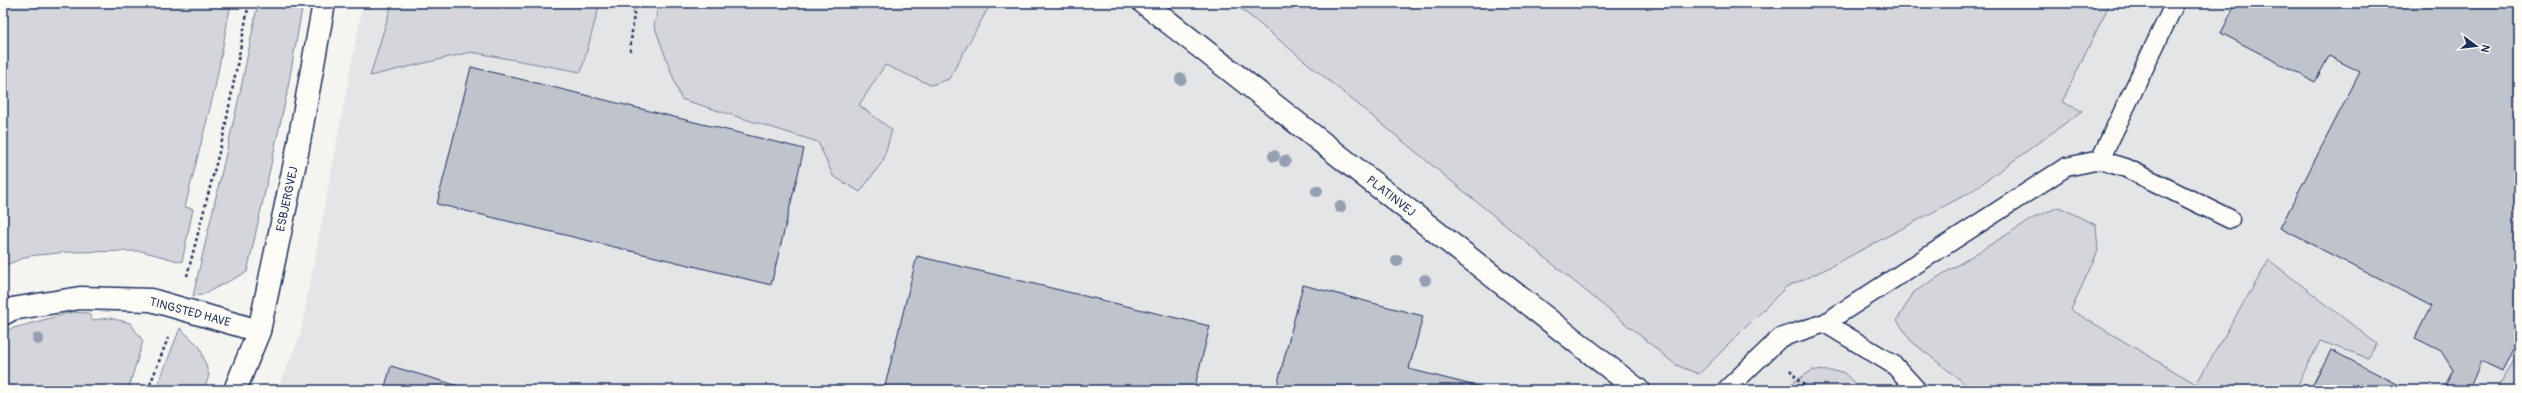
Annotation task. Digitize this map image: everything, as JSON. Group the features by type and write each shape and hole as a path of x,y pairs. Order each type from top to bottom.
{"street":[{"name":"ESBJERGVEJ","path":"236,390 259,331 297,153 324,3"},
{"name":"PLATINVEJ","path":"1144,3 1638,390"},
{"name":"TINGSTED HAVE","path":"3,314 12,309 80,298 151,300 259,331"}],"lane":[{"path":"2100,160 2175,3"},
{"path":"1726,390 1780,338 1825,323 2066,167 2100,160 2126,168 2230,219"},
{"path":"1825,323 1894,365 1916,390"}],"path":[{"path":"148,390 179,308 224,133 249,3"},
{"path":"630,51 635,3"}],"shaded area":[{"path":"3,3 231,3 215,88 185,207 193,209 182,262 141,251 68,252 29,256 3,266"},
{"path":"258,3 303,3 287,93 247,272 202,295 193,296 240,93"},
{"path":"363,3 2519,3 2519,390 277,390 300,336"},
{"path":"392,3 600,3 581,72 471,52 370,76"},
{"path":"659,3 991,3 949,79 931,85 885,65 859,105 892,130 883,161 860,192 833,176 818,142 681,99 654,25"},
{"path":"1234,3 2110,3 2062,102 2082,111 1969,193 1822,271 1786,287 1699,374 1676,365"},
{"path":"2059,207 2096,225 2098,251 2071,310 2196,384 2269,260 2377,344 2368,358 2320,341 2295,390 1973,390 1911,341 1897,320 1914,292 2035,217"},
{"path":"72,312 89,313 92,320 110,318 130,323 143,341 128,390 3,390 3,333 10,329"},
{"path":"180,328 200,347 209,375 204,390 156,390"},
{"path":"2515,359 2519,361 2519,390 2496,390"},
{"path":"1813,370 1843,372 1862,390 1781,390"}],"building":[{"path":"2232,3 2519,3 2519,352 2513,349 2502,371 2481,361 2469,390 2443,390 2453,370 2441,351 2415,338 2431,306 2280,228 2360,72 2329,56 2315,82 2221,33 2234,7 2231,5"},
{"path":"471,67 804,149 771,285 437,204"},
{"path":"917,256 1210,326 1194,390 884,390"},
{"path":"1303,285 1423,316 1409,369 1484,388 1483,390 1276,390"},
{"path":"2331,350 2409,390 2310,390"},
{"path":"391,366 472,390 384,390"}]}
